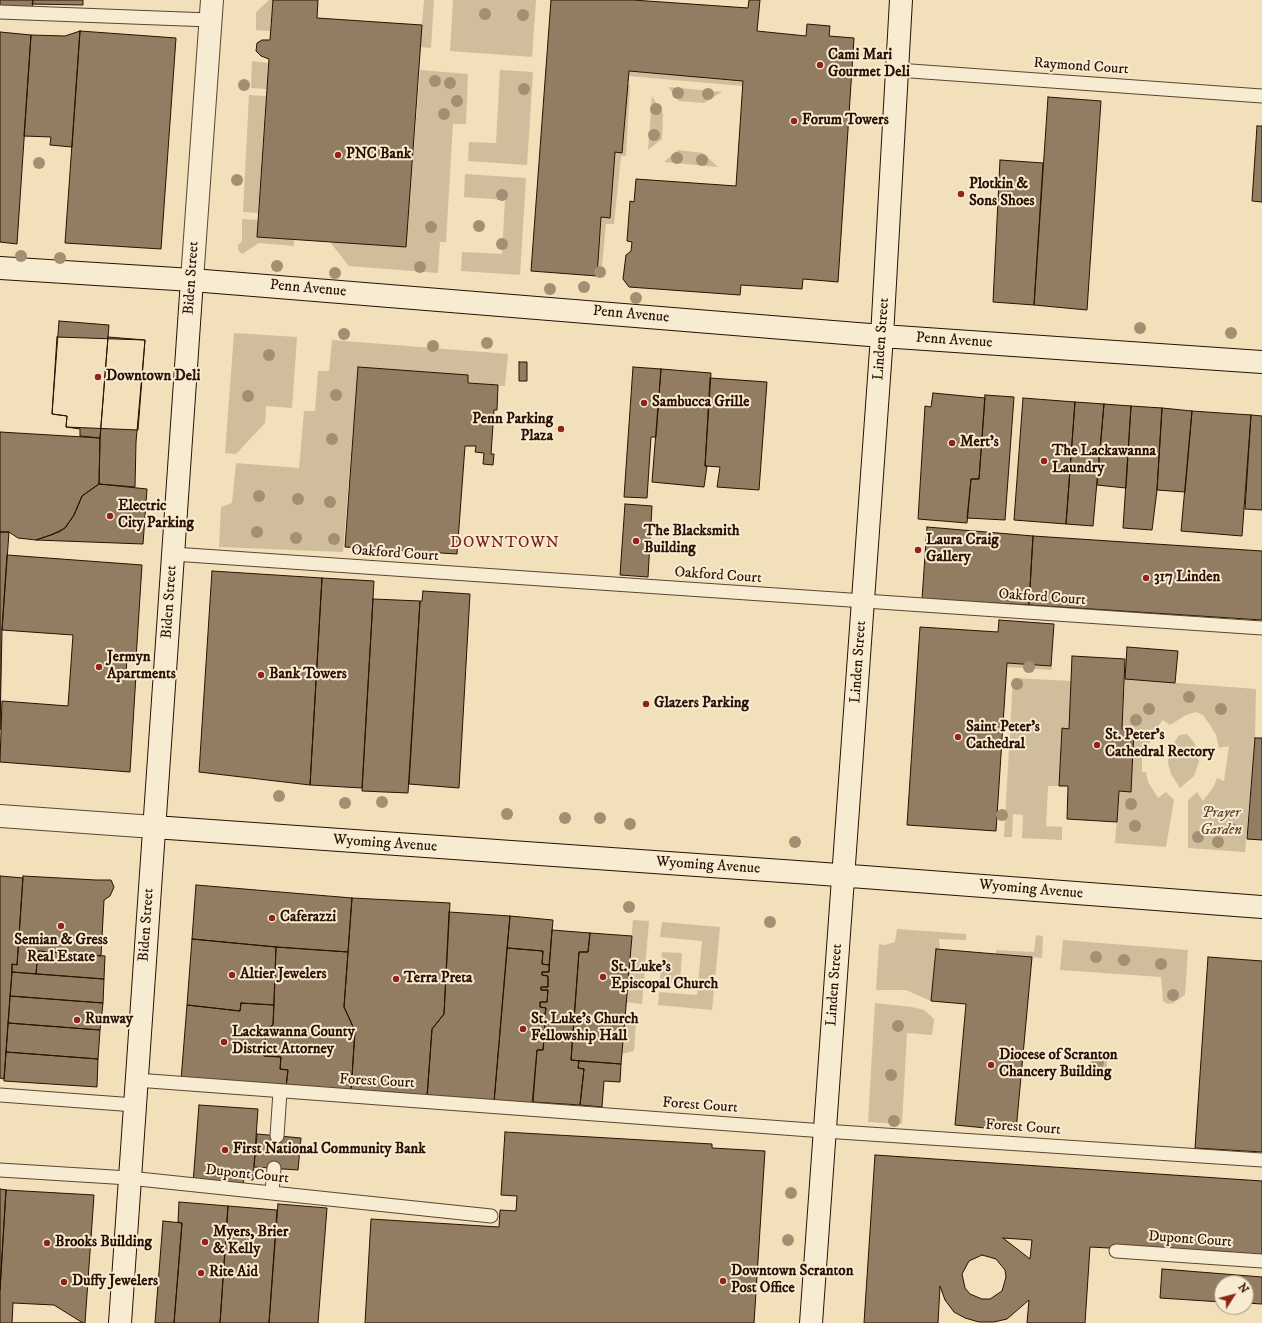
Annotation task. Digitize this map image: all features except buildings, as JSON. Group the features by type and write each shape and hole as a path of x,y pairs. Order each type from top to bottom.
{"main road":[{"name":"Linden Street","path":"811,1323 882,336 901,0"},
{"name":"Biden Street","path":"120,1323 211,10"},
{"name":"Penn Avenue","path":"0,268 192,280 882,336 1262,362"},
{"name":"Wyoming Avenue","path":"0,816 154,828 843,875 1262,907"}],"lane":[{"path":"0,12 211,10"},
{"name":"Raymond Court","path":"897,70 1262,96"},
{"name":"Oakford Court","path":"173,554 1262,628"},
{"name":"Forest Court","path":"136,1080 280,1092 824,1131 1262,1160"},
{"path":"277,1136 280,1092"},
{"path":"0,1095 135,1105"},
{"path":"272,1193 274,1168"},
{"name":"Dupont Court","path":"0,1170 129,1178 491,1216"},
{"name":"Dupont Court","path":"1116,1251 1262,1261"}],"green space":[{"path":"269,0 273,0 270,31 256,30 256,12"},
{"path":"424,0 434,0 431,48 420,47"},
{"path":"453,0 536,0 532,57 450,51"},
{"path":"252,61 268,63 267,89 251,88"},
{"path":"420,70 468,74 466,124 453,124 446,242 440,242 438,273 349,266 330,242 406,247"},
{"path":"500,70 533,72 527,165 468,161 469,142 496,143"},
{"path":"629,71 743,81 743,86 628,76"},
{"path":"627,84 630,85 626,156 621,156 614,224 606,224 601,277 597,276 601,217 610,218 615,152 622,153"},
{"path":"668,87 722,92 704,103 679,101"},
{"path":"249,95 266,96 258,213 243,212"},
{"path":"652,96 663,114 662,139 648,150"},
{"path":"678,150 703,153 718,167 664,162"},
{"path":"465,174 526,178 520,275 461,271 462,252 502,254 505,200 464,197"},
{"path":"242,219 258,220 257,237 294,239 294,246 259,243 242,254 238,250 238,245 242,241"},
{"path":"234,333 297,337 292,408 266,406 265,423 236,454 225,453"},
{"path":"332,340 508,354 505,386 468,383 468,375 358,368 343,552 219,547 221,507 232,503 236,463 299,468 304,411 315,411 318,371 329,371"},
{"path":"1007,663 1052,666 1052,670 1007,667"},
{"path":"1013,678 1071,681 1069,729 1062,728 1059,786 1048,786 1046,826 1062,827 1062,840 1022,838 1023,815 1013,814 1012,837 1004,837"},
{"name":"Prayer Garden","path":"1125,679 1256,689 1255,738 1245,852 1188,848 1188,800 1197,792 1203,801 1214,786 1217,778 1224,781 1229,746 1219,748 1216,735 1210,725 1203,715 1196,712 1186,715 1170,725 1163,720 1154,731 1148,747 1142,747 1142,772 1146,772 1148,782 1158,798 1166,792 1174,800 1166,847 1115,843 1119,791 1131,792 1134,730 1122,729"},
{"path":"1187,734 1195,744 1199,762 1194,776 1180,788 1171,774 1168,763 1169,751 1179,735"},
{"path":"633,920 649,921 642,1004 626,1002"},
{"path":"662,922 720,927 712,1010 658,1005 659,992 697,995 702,941 660,937"},
{"path":"897,929 966,934 966,940 939,939 940,949 936,949 931,1001 906,990 876,990 879,944 884,945 895,942"},
{"path":"1036,935 1043,936 1042,958 996,954 996,950 1034,952"},
{"path":"1063,940 1188,950 1185,995 1173,1003 1168,1004 1163,1001 1161,977 1060,970"},
{"path":"662,952 682,953 680,983 660,981"},
{"path":"875,1003 912,1007 924,1010 934,1019 932,1035 907,1033 902,1124 868,1122"},
{"path":"625,1022 636,1023 634,1051 622,1054"},
{"path":"1091,1052 1108,1053 1106,1078 1089,1076"}],"place":[{"name":"Cami Mari Gourmet Deli","path":"820,65"},
{"name":"Forum Towers","path":"794,121"},
{"name":"PNC Bank","path":"338,155"},
{"name":"Plotkin & Sons Shoes","path":"961,194"},
{"name":"Downtown Deli","path":"98,377"},
{"name":"Sambucca Grille","path":"644,403"},
{"name":"Penn Parking Plaza","path":"561,429"},
{"name":"Mert's","path":"952,443"},
{"name":"The Lackawanna Laundry","path":"1044,461"},
{"name":"Electric City Parking","path":"110,516"},
{"name":"The Blacksmith Building","path":"636,541"},
{"name":"Laura Craig Gallery","path":"918,550"},
{"name":"317 Linden","path":"1146,578"},
{"name":"Jermyn Apartments","path":"99,667"},
{"name":"Bank Towers","path":"261,675"},
{"name":"Glazers Parking","path":"646,704"},
{"name":"Saint Peter's Cathedral","path":"958,737"},
{"name":"St. Peter's Cathedral Rectory","path":"1097,745"},
{"name":"Caferazzi","path":"272,918"},
{"name":"Semian & Gress Real Estate","path":"61,926"},
{"name":"Altier Jewelers","path":"232,975"},
{"name":"St. Luke's Episcopal Church","path":"603,977"},
{"name":"Terra Preta","path":"396,979"},
{"name":"Runway","path":"77,1020"},
{"name":"St. Luke's Church Fellowship Hall","path":"523,1029"},
{"name":"Lackawanna County District Attorney","path":"224,1042"},
{"name":"Diocese of Scranton Chancery Building","path":"991,1065"},
{"name":"First National Community Bank","path":"225,1150"},
{"name":"Myers, Brier & Kelly","path":"205,1242"},
{"name":"Brooks Building","path":"47,1243"},
{"name":"Rite Aid","path":"201,1273"},
{"name":"Downtown Scranton Post Office","path":"723,1281"},
{"name":"Duffy Jewelers","path":"64,1282"}],"district":[{"name":"DOWNTOWN","path":"505,544"}]}
